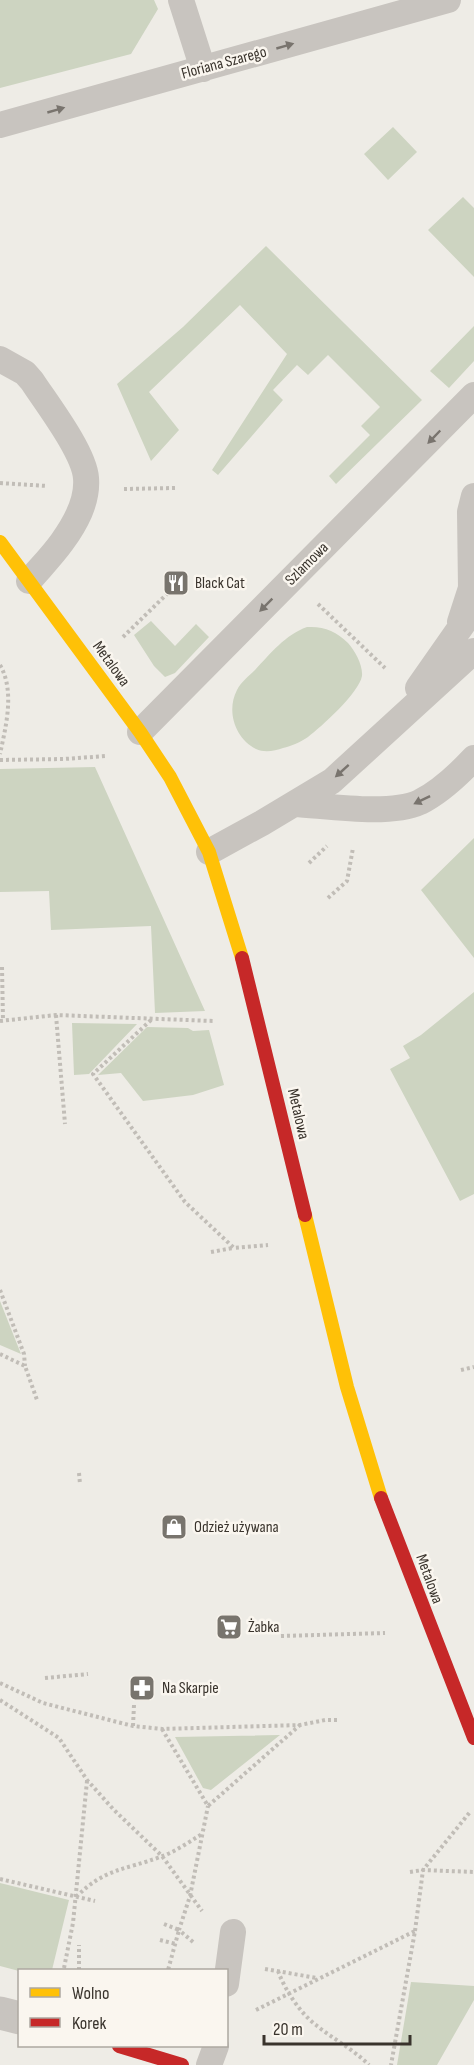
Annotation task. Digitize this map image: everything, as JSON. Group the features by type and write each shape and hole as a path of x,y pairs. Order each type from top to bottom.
{"main road":[{"name":"Metalowa","path":"0,542 140,732 170,777 209,852 237,937 345,1376 376,1485 474,1738"},
{"path":"122,2047 182,2065"}],"street":[{"path":"0,2013 18,2018"}],"lane":[{"path":"182,0 203,69"},
{"name":"Floriana Szarego","path":"0,125 448,0"},
{"path":"0,360 24,373 32,381 76,452 86,478 84,501 76,520 61,543 29,581"},
{"name":"Szlamowa","path":"140,732 474,395"},
{"path":"457,632 471,588 470,512 474,496"},
{"path":"386,732 474,608"},
{"path":"209,852 251,830 332,781 474,651"},
{"path":"295,804 375,809 400,808 418,803 438,791 471,761"},
{"path":"228,1969 232,1932"},
{"path":"209,2065 216,2047"}],"path":[{"path":"116,643 173,588"},
{"path":"317,604 393,675"},
{"path":"0,665 5,675 8,701 0,754"},
{"path":"0,760 91,757"},
{"path":"328,898 347,881 355,837"},
{"path":"2,967 1,1020 56,1016 207,1021"},
{"path":"56,1016 65,1124"},
{"path":"151,1020 93,1074 185,1202 234,1248"},
{"path":"211,1252 276,1244"},
{"path":"0,1290 38,1400"},
{"path":"0,1354 25,1366"},
{"path":"461,1370 474,1367"},
{"path":"79,1473 80,1484"},
{"path":"281,1636 389,1633"},
{"path":"45,1678 88,1674"},
{"path":"0,1683 43,1703 134,1726 162,1729 300,1725 338,1720"},
{"path":"0,1700 59,1737 87,1780 114,1810 162,1856 190,1896"},
{"path":"134,1705 134,1726"},
{"path":"169,1969 190,1896 208,1806 300,1725"},
{"path":"162,1729 208,1806"},
{"path":"64,1968 76,1897 87,1780"},
{"path":"391,2065 415,1931 423,1869 470,1812"},
{"path":"76,1897 91,1882 108,1873 162,1856 203,1834"},
{"path":"410,1872 423,1869 474,1872"},
{"path":"0,1880 95,1902"},
{"path":"164,1924 179,1930 195,1943"},
{"path":"253,2012 415,1931"},
{"path":"160,1940 176,1944"},
{"path":"79,1945 79,1969"},
{"path":"278,1971 283,1983 303,2013 314,2024 351,2049 369,2065"}],"green space":[{"path":"0,0 154,0 158,9 131,54 0,88"},
{"path":"393,127 417,152 388,180 364,154"},
{"path":"463,197 474,208 474,277 428,230"},
{"path":"266,246 422,400 336,484 329,476 370,435 361,426 380,407 328,355 308,375 297,365 273,390 283,400 218,475 212,470 287,354 240,305 149,392 179,430 151,461 117,384 183,327"},
{"path":"474,326 474,361 449,388 430,371"},
{"path":"151,621 175,646 196,624 209,637 175,673 165,677 154,666 134,635"},
{"path":"307,627 329,630 348,643 356,654 362,676 354,691 339,709 305,739 277,750 256,749 243,738 234,723 232,707 237,690 279,645 299,630"},
{"path":"95,767 205,1011 155,1013 151,926 51,930 49,891 0,892 0,769"},
{"path":"474,838 474,958 421,890"},
{"path":"474,992 474,1194 460,1201 390,1069 410,1058 403,1046 421,1035"},
{"path":"72,1023 137,1024 89,1074 74,1075"},
{"path":"147,1027 209,1030 224,1085 193,1095 143,1101 121,1073 98,1075"},
{"path":"0,1301 21,1354 0,1345"},
{"path":"280,1735 211,1790 203,1788 175,1737"},
{"path":"0,1883 69,1900 52,1969 18,1971 0,1966"},
{"path":"411,1982 474,1986 474,2000 437,2065 397,2065"}],"traffic: slow":[{"path":"0,542 140,732 170,777 209,852 242,958"},
{"path":"305,1215 347,1387 381,1498"}],"traffic: jam":[{"path":"242,958 305,1215"},
{"path":"381,1498 474,1738"},
{"path":"122,2047 182,2065"}],"place":[{"name":"Black Cat","path":"176,583"},
{"name":"Odzież używana","path":"174,1527"},
{"name":"Żabka","path":"229,1627"},
{"name":"Na Skarpie","path":"142,1688"}]}
